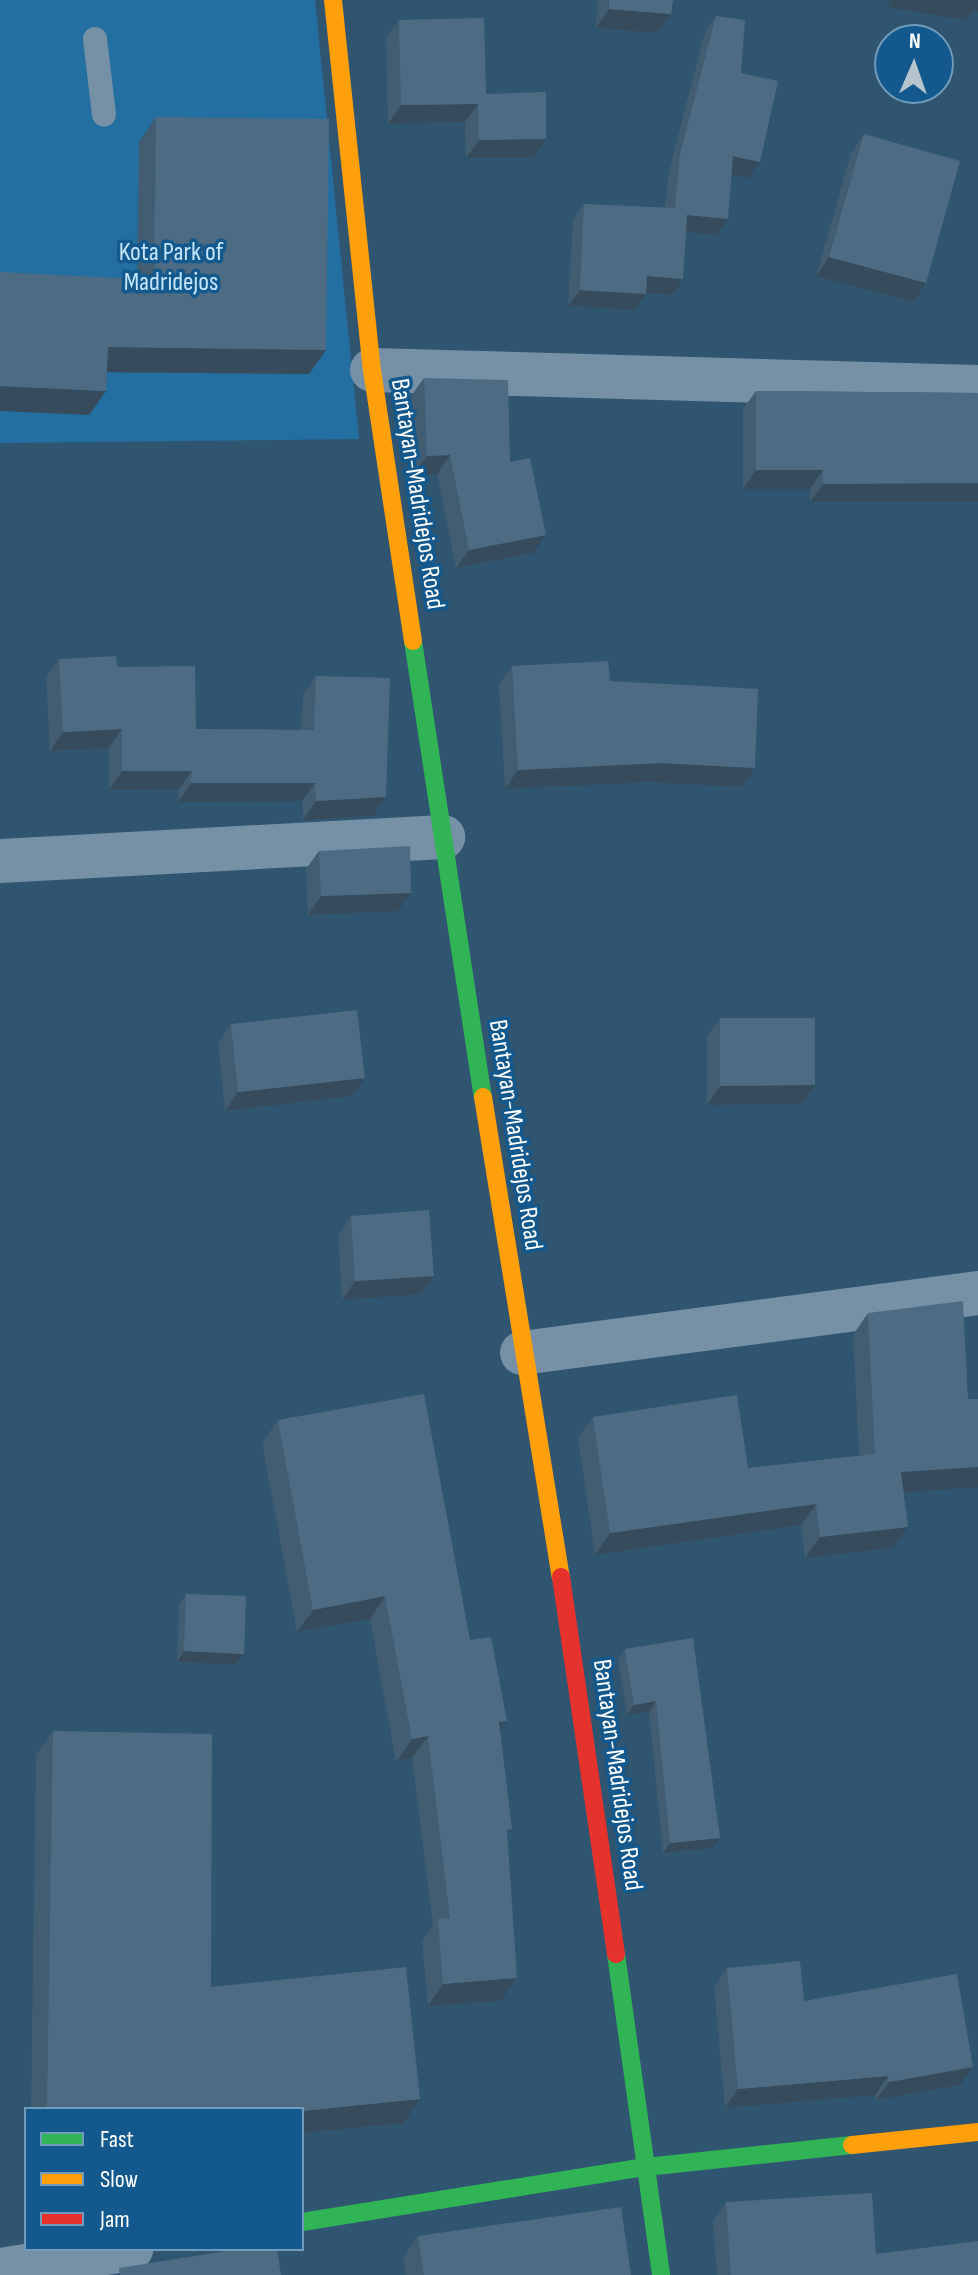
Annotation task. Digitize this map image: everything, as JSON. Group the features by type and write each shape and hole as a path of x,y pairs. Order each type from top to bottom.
{"street":[{"name":"Bantayan-Madridejos Road","path":"333,0 372,370 522,1353 572,1642 661,2275"},
{"path":"372,370 978,387"},
{"path":"0,861 443,837"},
{"path":"522,1353 978,1293"},
{"path":"304,2222 646,2167 978,2132"},
{"path":"0,2270 119,2251"}],"lane":[{"path":"95,39 104,114"}],"green space":[{"name":"Kota Park of Madridejos","path":"0,0 315,0 359,439 0,443"}],"building":[{"path":"609,0 673,0 671,14 609,9"},
{"path":"716,16 745,20 741,73 778,81 760,162 733,156 728,219 687,215 683,279 647,276 646,294 580,290 584,204 675,208 680,155"},
{"path":"484,18 486,94 546,92 546,139 479,140 478,104 401,105 399,20"},
{"path":"156,117 329,119 326,350 108,347 106,391 0,386 0,272 154,280"},
{"path":"864,134 960,161 926,283 829,257"},
{"path":"424,378 508,380 510,462 530,458 546,535 469,550 450,455 427,456"},
{"path":"756,391 978,393 978,483 823,484 823,470 756,470"},
{"path":"116,656 117,667 195,666 196,729 314,730 316,676 390,678 386,797 316,801 315,783 191,783 192,771 122,771 122,729 63,732 59,659"},
{"path":"608,661 610,681 758,689 755,768 661,763 518,770 512,666"},
{"path":"410,846 411,893 321,896 319,851"},
{"path":"357,1010 365,1078 238,1092 231,1024"},
{"path":"720,1018 815,1018 815,1085 720,1086"},
{"path":"429,1210 434,1276 355,1281 351,1216"},
{"path":"963,1301 968,1399 978,1399 978,1467 901,1472 908,1527 820,1537 816,1504 610,1533 593,1417 737,1395 748,1468 875,1454 868,1313"},
{"path":"424,1394 470,1640 491,1637 507,1721 499,1722 512,1829 507,1830 517,1978 443,1984 438,1919 450,1918 428,1736 412,1739 385,1596 313,1610 278,1420"},
{"path":"186,1594 246,1596 244,1654 184,1651"},
{"path":"693,1638 720,1838 670,1843 656,1701 634,1705 625,1649"},
{"path":"53,1731 212,1734 211,1987 406,1967 420,2099 304,2111 304,2107 47,2107"},
{"path":"800,1961 804,2001 957,1974 973,2067 889,2082 888,2076 738,2089 727,1968"},
{"path":"872,2193 876,2254 978,2241 978,2275 731,2275 726,2202"},
{"path":"621,2207 631,2275 424,2275 418,2236"},
{"path":"226,2251 277,2251 281,2275 120,2275 119,2268"}],"traffic: fast":[{"path":"413,641 483,1097"},
{"path":"616,1954 661,2275"},
{"path":"304,2222 646,2167 852,2145"}],"traffic: slow":[{"path":"333,0 372,370 413,641"},
{"path":"483,1097 561,1577"},
{"path":"852,2145 978,2132"}],"traffic: jam":[{"path":"561,1577 616,1954"}]}
